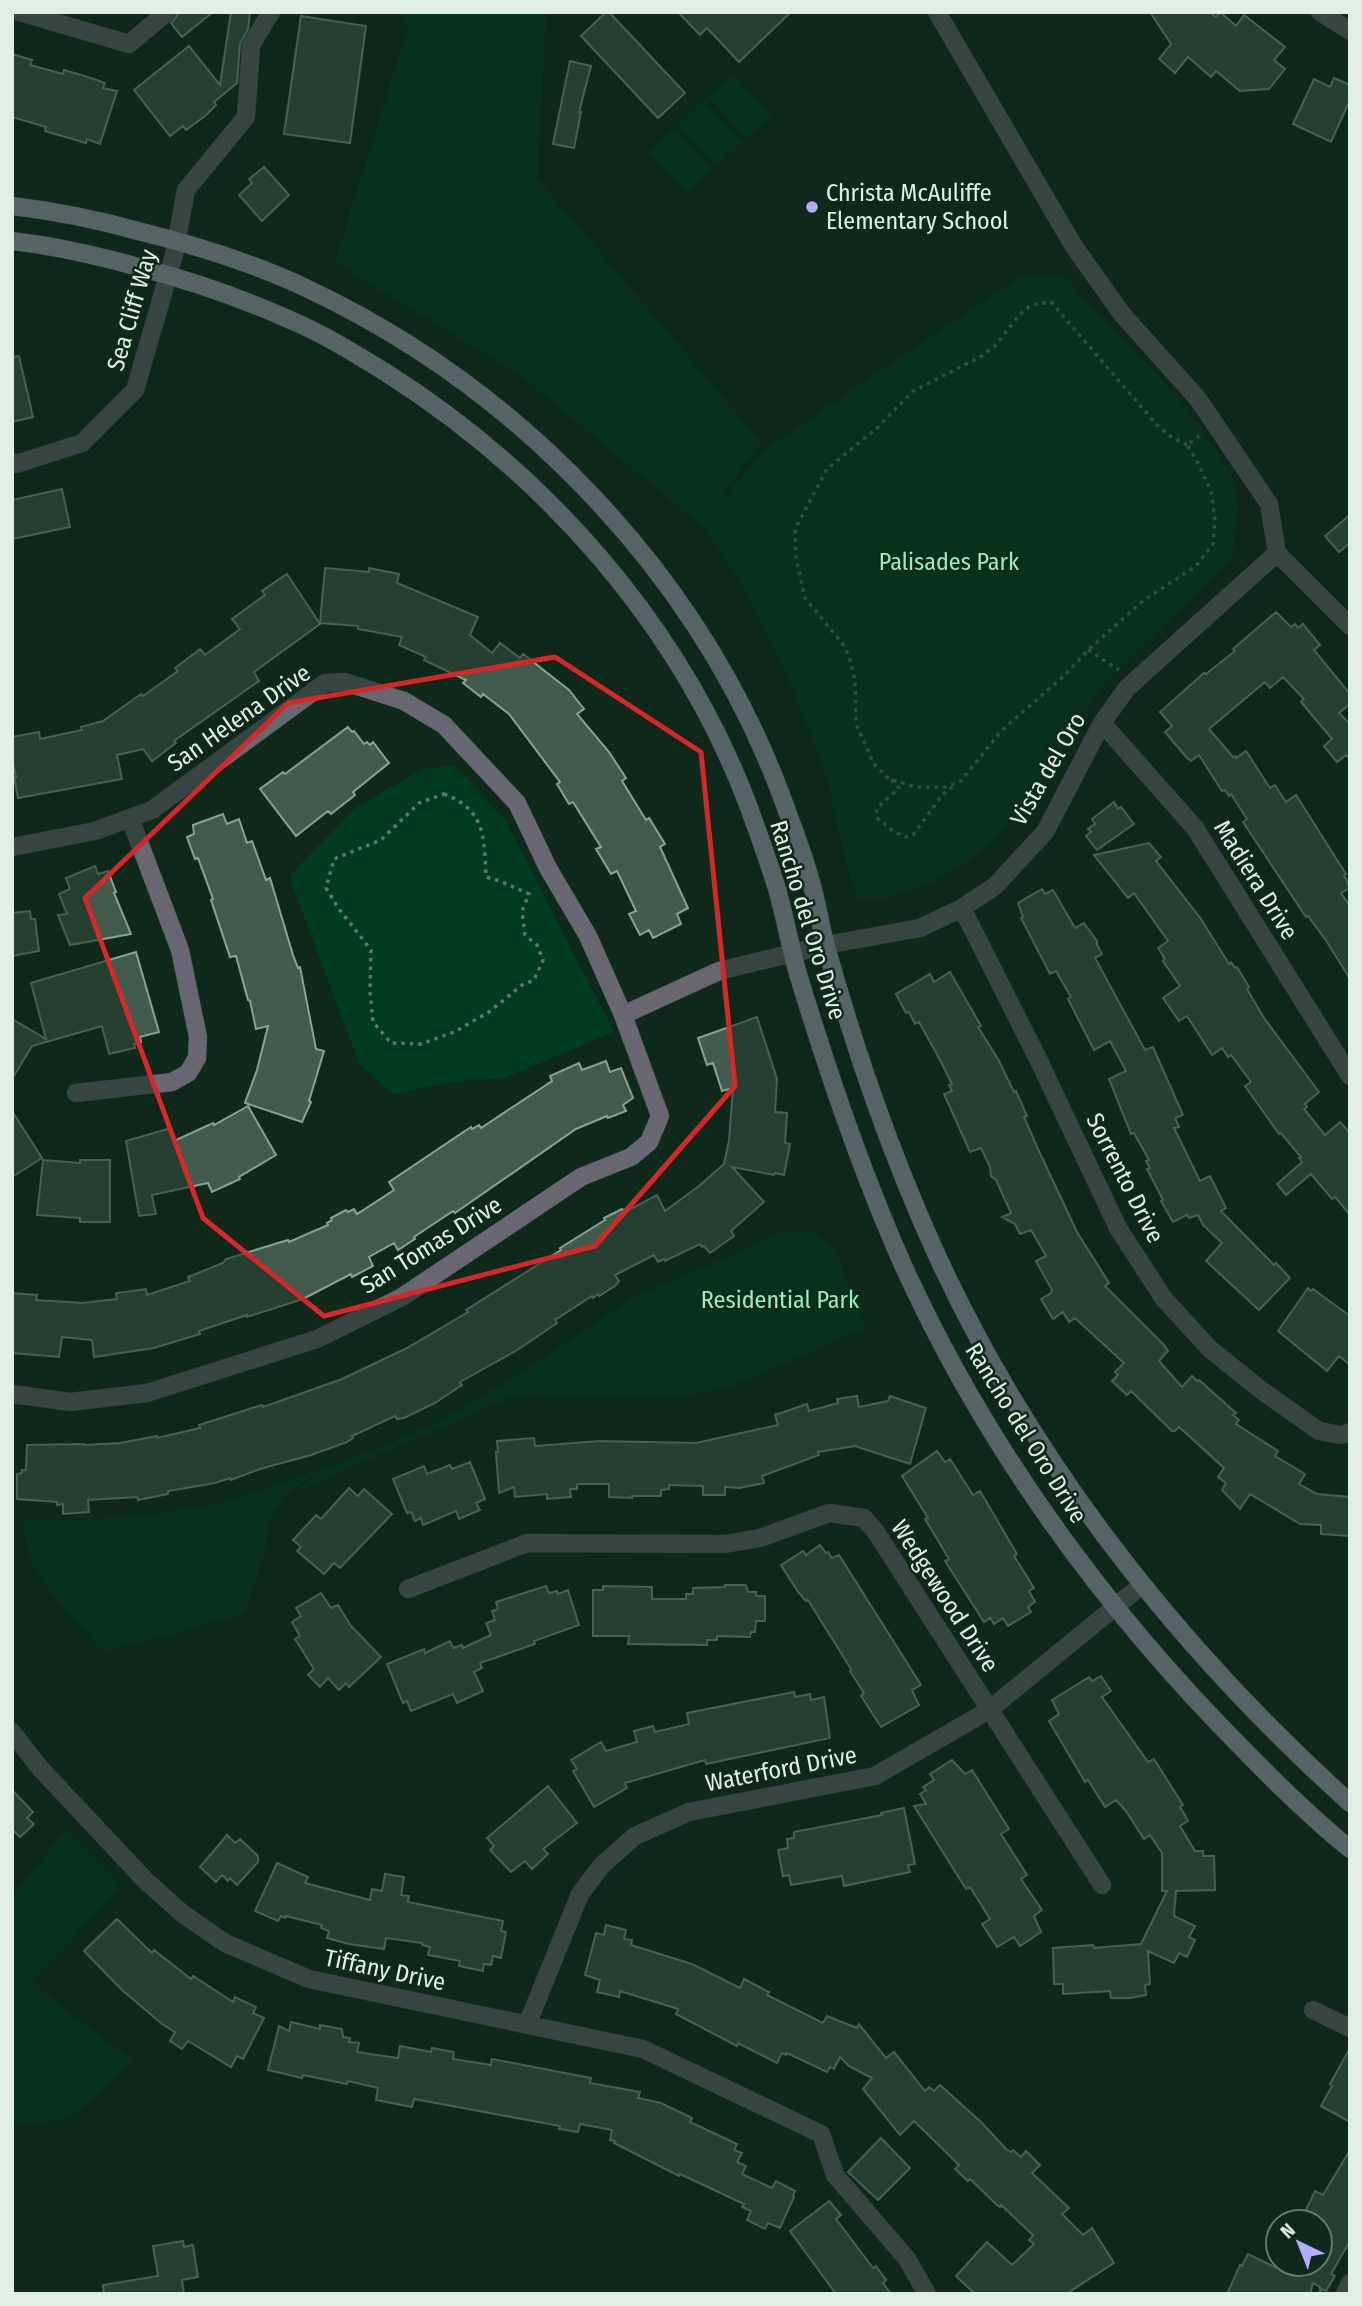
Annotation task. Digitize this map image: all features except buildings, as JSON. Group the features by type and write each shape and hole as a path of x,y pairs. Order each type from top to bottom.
{"main road":[{"name":"Rancho del Oro Drive","path":"12,206 102,221 236,260 306,288 371,322 439,365 497,408 594,499 649,561 695,624 754,730 811,879 826,945 879,1113 936,1253 972,1324 1017,1403 1088,1514 1142,1585 1236,1692 1309,1766 1350,1802"},
{"name":"Rancho del Oro Drive","path":"12,241 94,255 224,293 291,320 353,352 419,394 475,435 569,523 622,583 665,643 723,746 747,802 777,889 792,954 846,1125 904,1268 941,1341 987,1421 1060,1535 1115,1607 1210,1716 1284,1791 1350,1849"}],"street":[{"path":"20,12 62,17 129,44 167,12"},
{"name":"Sea Cliff Way","path":"12,462 16,464 82,443 135,390 168,275 187,190 246,117 251,45 271,12"},
{"path":"937,12 1073,245 1122,314 1198,399 1269,504 1277,554 1350,626"},
{"path":"1320,12 1350,31"},
{"name":"Vista del Oro","path":"623,1015 719,971 826,945 920,928 962,908 995,886 1045,832 1102,723 1127,688 1277,554"},
{"name":"San Helena Drive","path":"12,847 95,831 152,810 326,683 345,682 404,701 444,725 517,803 548,868 588,936 623,1015"},
{"name":"Madiera Drive","path":"1102,723 1195,828 1350,1076"},
{"path":"76,1093 172,1082 187,1073 197,1058 198,1037 180,950 130,818"},
{"name":"Sorrento Drive","path":"962,908 1039,1061 1118,1228 1164,1299 1210,1349 1261,1391 1319,1431 1341,1435 1350,1432"},
{"name":"San Tomas Drive","path":"12,1394 70,1402 147,1393 317,1339 402,1297 581,1177 631,1157 649,1142 660,1116 623,1015"},
{"name":"Wedgewood Drive","path":"408,1589 527,1543 725,1544 760,1538 829,1513 864,1518 876,1532 1102,1885"},
{"name":"Waterford Drive","path":"527,2025 580,1894 602,1864 635,1836 690,1812 876,1776 989,1710 1142,1585"},
{"name":"Tiffany Drive","path":"12,1732 40,1768 145,1880 183,1914 225,1943 309,1979 643,2049 821,2134 835,2175 907,2259 927,2294"},
{"path":"1313,2010 1350,2028"},
{"path":"1345,2294 1350,2283"}],"path":[{"path":"1051,302 1157,425 1168,435 1187,445 1210,491 1215,520 1213,544 1196,566 1144,600 1002,730 961,781 943,794 913,835 900,836 876,817 877,808 899,788 874,764 856,724 855,680 849,656 842,643 806,598 796,558 795,529 827,469 877,428 913,391 982,356 996,345 1020,314 1031,305 1051,302"},
{"path":"1187,445 1215,424"},
{"path":"1088,650 1134,682"},
{"path":"889,779 916,787 946,787 961,781"},
{"path":"444,794 460,800 478,819 485,840 486,877 529,894 522,911 525,934 537,945 542,960 534,980 522,985 489,1012 454,1032 421,1044 391,1043 373,1022 370,992 371,950 326,888 334,859 354,851 381,841 419,803 444,794"}],"highlighted area":[{"path":"555,657 701,752 735,1086 595,1246 324,1316 203,1218 85,898 288,703"}],"green space":[{"name":"Palisades Park","path":"400,12 546,12 537,178 761,442 708,516 768,447 1019,278 1065,277 1180,400 1231,475 1238,503 1232,558 1101,687 1031,797 994,840 972,858 932,883 890,897 858,898 847,866 827,777 789,680 740,581 701,525 519,374 335,262 408,27"},
{"path":"734,74 772,116 746,139 708,97"},
{"path":"704,101 742,143 716,166 678,125"},
{"path":"675,128 713,170 687,193 649,152"},
{"path":"455,766 505,819 614,1032 505,1078 459,1081 392,1094 359,1063 289,876 355,808 422,769"},
{"name":"Residential Park","path":"784,1231 814,1233 837,1250 842,1270 866,1327 726,1389 673,1396 518,1394 294,1492 323,1470 436,1424 531,1367 632,1298"},
{"path":"320,1470 286,1495 270,1518 264,1555 244,1613 171,1634 103,1651 47,1587 27,1548 23,1521 118,1518 212,1505 266,1490"},
{"path":"66,1829 122,1887 32,1981 134,2061 101,2093 67,2119 18,2126 12,2122 12,1896"}],"place":[{"name":"Christa McAuliffe Elementary School","path":"812,207"}]}
